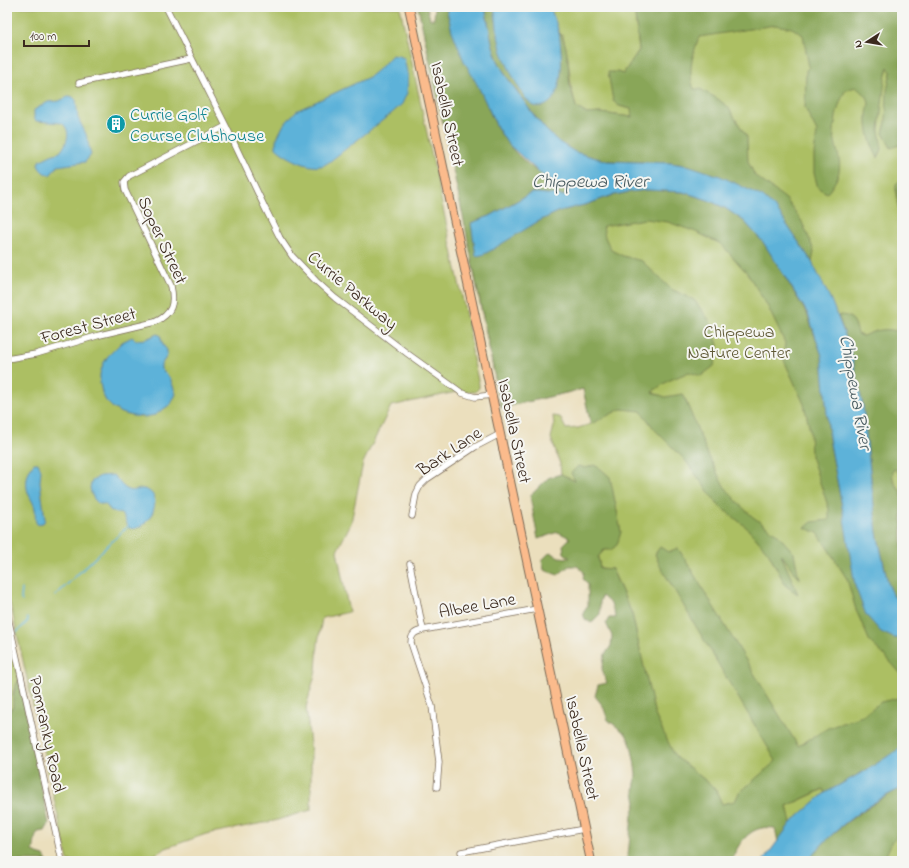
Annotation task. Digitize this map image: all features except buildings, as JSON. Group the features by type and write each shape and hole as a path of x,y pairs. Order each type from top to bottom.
{"highway":[{"name":"Isabella Street","path":"409,7 591,861"}],"street":[{"name":"Currie Parkway","path":"166,7 280,238 300,266 347,307 462,393 474,397 492,395"},
{"path":"80,83 191,59"},
{"name":"Soper Street","path":"171,309 173,297 171,286 125,190 124,182 129,176 226,126"},
{"name":"Forest Street","path":"7,360 36,354 100,335 155,322 163,318 171,309"},
{"name":"Bark Lane","path":"412,516 416,494 420,486 427,479 475,447 500,434"},
{"path":"410,564 423,630 415,632 411,637 411,643 432,706 439,762 437,787"},
{"name":"Albee Lane","path":"423,630 537,609"},
{"name":"Pomranky Road","path":"7,613 62,861"},
{"path":"461,852 584,829"}],"green space":[{"path":"7,7 400,7 470,334 473,359 479,384 479,388 475,392 456,392 391,406 363,463 351,523 337,551 349,612 322,618 316,671 306,707 311,754 311,810 274,821 206,834 166,848 144,861 68,861 10,603 7,603"},
{"path":"418,7 427,7 430,19 434,19 435,7 446,7 451,27 459,47 481,90 494,122 503,137 510,147 528,164 548,178 569,189 566,196 531,193 490,216 471,223 537,222 560,211 629,192 648,190 683,192 708,200 725,208 744,221 763,242 807,314 822,356 829,438 843,512 894,638 902,639 902,675 870,642 856,610 847,579 818,533 805,528 812,522 829,520 829,509 811,456 810,431 804,404 783,358 785,343 767,305 747,273 721,244 696,232 668,222 645,219 603,226 605,237 611,250 623,256 642,261 671,289 694,300 710,321 718,345 714,366 701,376 689,372 668,381 652,392 665,397 683,394 708,455 724,486 740,505 753,517 777,534 794,553 799,579 781,554 798,594 786,586 768,552 745,526 719,506 685,460 655,430 641,411 621,409 591,424 583,389 501,408 465,226"},
{"path":"485,7 494,7 501,49 511,71 561,62 559,32 565,43 568,57 570,85 576,107 587,114 601,113 632,117 631,109 619,106 613,101 608,72 623,74 639,50 634,7 898,7 902,21 902,144 891,148 883,133 886,122 887,90 891,72 888,67 885,79 879,130 882,149 878,158 868,132 867,113 869,102 867,97 855,87 845,91 838,110 834,131 839,161 838,173 836,180 827,193 818,188 814,173 814,154 817,132 805,108 806,70 809,67 803,35 792,28 775,25 699,37 693,56 691,70 694,89 700,89 718,99 728,107 747,137 748,161 755,176 786,199 801,220 814,252 812,262 777,210 690,166 671,163 607,161 575,152 559,142 546,130 533,114 506,76 497,59 492,43"},
{"path":"550,7 634,7 639,50 623,74 617,72 619,106 632,109 632,117 601,113 587,114 576,107 563,36 559,32"},
{"name":"Chippewa Nature Center","path":"648,7 902,7 902,861 808,861 818,849 870,768 676,816 632,614 612,569 600,568 598,557 604,550 576,482 561,474 560,464 551,438 554,426 553,416 560,417 566,429 578,428 591,424 583,389 501,408 471,258 672,191"},
{"path":"899,181 902,181 902,234 896,190 896,184"},
{"path":"842,315 850,317 854,321 858,334 863,336 882,330 902,332 902,478 895,469 893,470 893,477 894,483 902,493 902,602 894,597 888,583 877,533 863,406 850,348 838,316"},
{"path":"594,465 610,477 621,532 617,545 611,550 604,550 598,557 600,568 612,569 632,614 655,715 675,756 715,788 722,804 735,801 739,793 776,761 660,566 655,554 660,547 668,552 678,548 798,746 828,728 862,716 881,702 902,697 902,747 870,768 825,793 823,789 787,806 791,823 778,842 775,828 764,828 751,832 743,840 731,861 624,861 628,856 632,815 636,803 634,792 636,774 634,760 631,745 626,734 608,720 603,706 595,696 598,685 607,683 602,669 605,654 611,646 612,636 606,623 609,618 616,618 611,604 602,596 600,602 600,614 591,623 585,619 583,613 588,606 588,584 583,579 584,572 577,566 569,566 558,575 544,570 542,560 550,552 559,557 570,558 564,553 563,545 570,538 558,532 538,539 530,496 548,478 561,474 575,481 571,473 578,466 586,468"},
{"path":"7,627 19,679 13,691 13,707 7,714"},
{"path":"19,679 49,824 45,831 38,832 33,851 44,856 47,861 7,861 7,714 13,707 14,693"},
{"path":"824,789 825,793 791,823 787,806"},
{"path":"897,790 902,795 902,833 892,842 882,861 808,861 828,839 849,821"}],"water":[{"name":"Chippewa River","path":"446,7 485,7 492,43 497,59 506,76 546,130 559,142 575,152 607,161 671,163 690,166 720,176 763,197 777,210 812,262 831,300 850,348 863,406 877,533 888,583 894,597 902,602 902,639 894,638 881,632 866,615 855,586 829,438 822,356 808,314 763,242 744,221 725,208 708,200 683,192 648,190 629,192 560,211 537,222 490,251 476,256 471,223 490,216 531,193 565,196 568,194 569,189 542,175 507,143 497,127 478,86 464,61 452,31"},
{"path":"494,7 550,7 559,33 561,70 558,89 549,103 539,107 532,105 528,102 514,79 501,49"},
{"path":"392,55 404,58 408,76 407,93 402,104 392,113 322,166 309,166 303,164 290,158 276,148 276,140 283,126 296,111 369,77"},
{"path":"70,96 76,100 78,118 86,134 91,155 85,162 58,166 50,175 44,173 40,169 38,165 39,161 60,152 65,145 68,134 62,123 36,121 34,118 34,110 48,102 59,101"},
{"path":"157,334 160,335 163,345 167,350 167,356 161,365 161,369 170,378 176,394 171,404 155,415 145,417 121,413 106,401 102,393 100,374 103,364 108,356 122,342 132,337 136,340 146,339"},
{"path":"34,463 38,463 41,470 40,482 45,519 44,522 39,525 35,519 35,507 27,491 28,474"},
{"path":"113,475 126,489 133,491 144,489 153,495 155,504 154,509 146,522 138,528 129,528 121,514 111,511 106,505 99,504 94,499 90,487 92,481 100,476"},
{"path":"902,747 902,788 889,794 850,819 817,850 808,861 763,861 791,823 825,793 870,768"}],"waterway":[{"path":"55,596 128,526"},
{"path":"22,589 22,601"},
{"path":"17,632 28,621 27,618"}],"place":[{"name":"Currie Golf Course Clubhouse","path":"116,124"}]}
